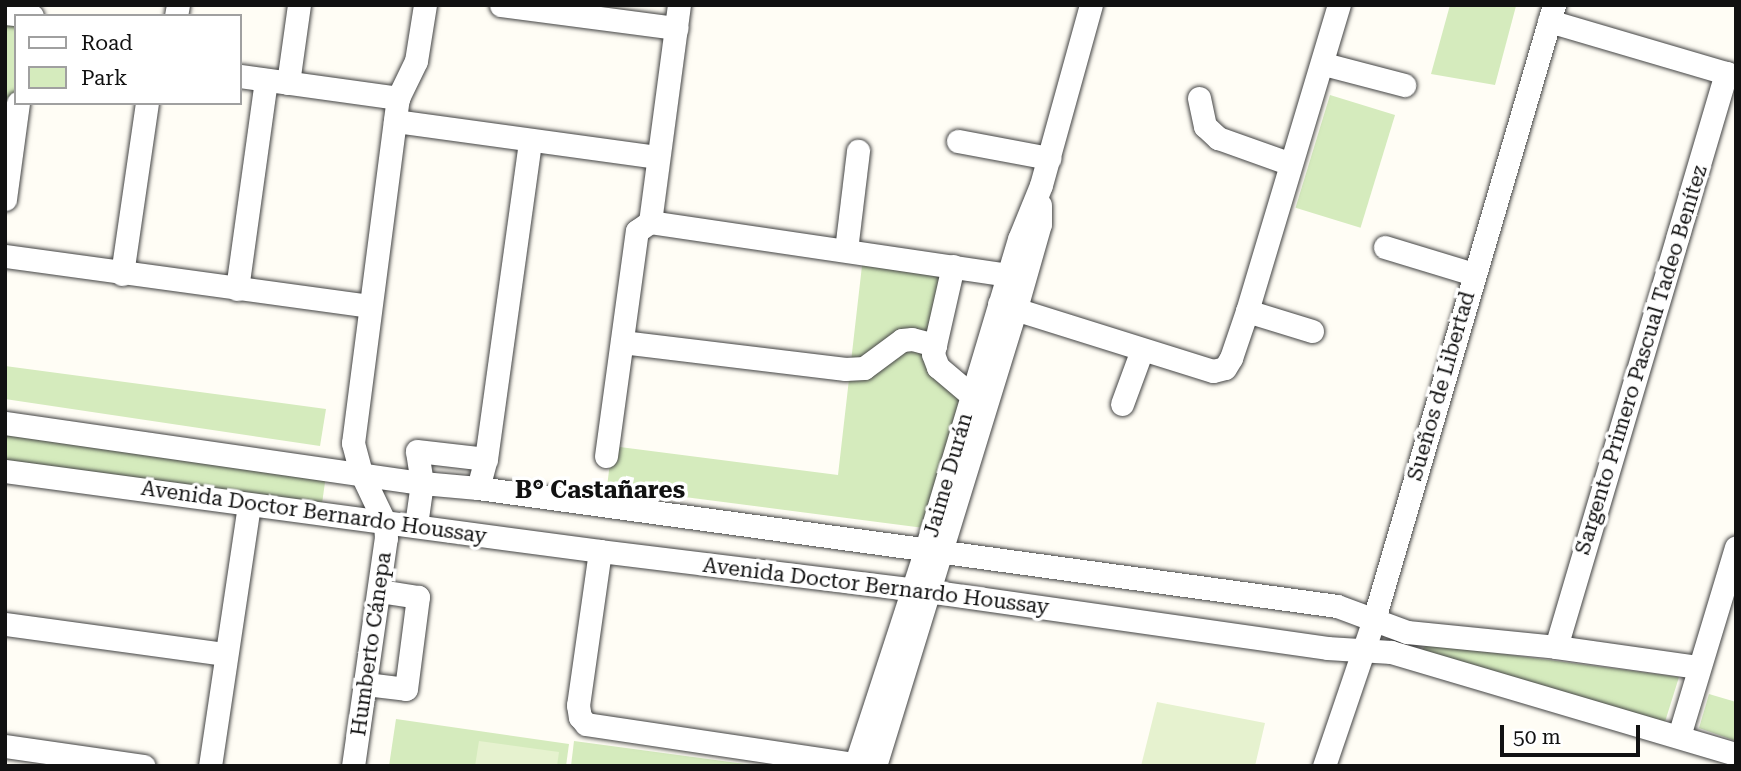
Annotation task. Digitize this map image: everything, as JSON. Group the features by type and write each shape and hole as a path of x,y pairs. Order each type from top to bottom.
{"street":[{"path":"237,289 277,81 299,5"},
{"path":"385,523 361,472 354,443 369,306 397,110 416,61 425,5"},
{"path":"501,5 677,17 650,222"},
{"name":"Jaime Durán","path":"862,765 934,551 1008,306 1007,275 1041,185 1091,5"},
{"path":"1008,306 1213,371 1225,368 1247,311 1324,64 1339,5"},
{"path":"1551,13 1731,75"},
{"name":"Sueños de Libertad","path":"1324,766 1374,619 1551,13"},
{"path":"1324,64 1404,85"},
{"name":"Sargento Primero Pascual Tadeo Benítez","path":"1556,647 1731,75"},
{"path":"242,76 277,81 530,141 659,157"},
{"path":"1199,99 1205,126 1217,138 1291,164"},
{"path":"5,198 18,105"},
{"path":"122,274 147,105"},
{"path":"478,488 486,460 530,141"},
{"path":"958,141 1049,158"},
{"path":"846,250 858,151"},
{"name":"Jaime Durán","path":"934,551 971,395 1040,224 1041,185"},
{"path":"606,456 638,231 650,222 1007,275"},
{"path":"1385,247 1474,274"},
{"path":"5,256 369,306"},
{"path":"953,266 933,354 938,367 971,395"},
{"path":"1247,311 1312,331"},
{"path":"622,342 849,370 864,368 902,341 912,339 935,345"},
{"path":"1122,404 1142,350"},
{"name":"Avenida Doctor Bernardo Houssay","path":"5,423 361,472 422,483 478,488 1337,606 1407,632 1556,647 1699,667"},
{"path":"416,525 422,483 417,452 486,460"},
{"name":"Avenida Doctor Bernardo Houssay","path":"5,471 600,551 920,590 1327,648 1391,652 1736,754"},
{"path":"210,766 249,505"},
{"name":"Humberto Cánepa","path":"354,766 386,551 385,523"},
{"path":"1679,736 1736,547"},
{"path":"600,551 579,705 580,717 586,724 862,765"},
{"path":"366,684 406,690 418,597 380,591"},
{"path":"5,624 225,654"},
{"path":"5,746 32,758 144,766"}],"green space":[{"path":"5,5 14,14 14,105 17,105 17,110 5,108"},
{"path":"1450,5 1516,6 1495,85 1431,74"},
{"path":"1330,95 1395,115 1361,228 1296,208"},
{"path":"863,257 949,265 935,345 971,395 924,528 607,487 612,446 838,475"},
{"path":"5,366 326,409 320,446 5,399"},
{"path":"5,424 327,469 321,513 5,468"},
{"path":"1427,644 1679,677 1664,725 1419,653"},
{"path":"1709,694 1736,702 1736,741 1699,728"},
{"path":"1157,702 1265,723 1255,766 1141,766"},
{"path":"396,719 569,744 566,766 389,766"},
{"path":"479,741 559,752 557,766 475,766"},
{"path":"574,741 760,766 571,766"}],"district":[{"name":"B° Castañares","path":"600,491"}]}
